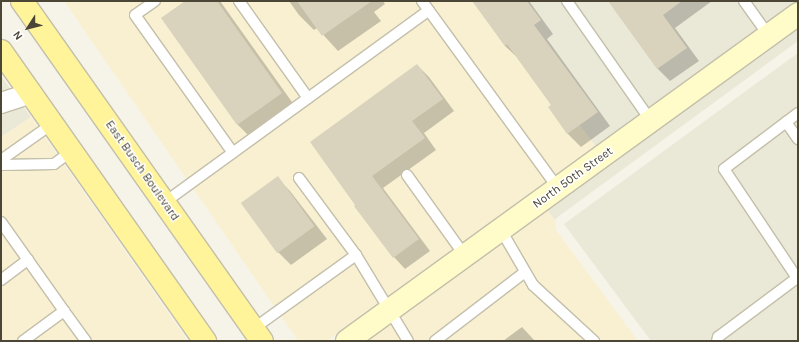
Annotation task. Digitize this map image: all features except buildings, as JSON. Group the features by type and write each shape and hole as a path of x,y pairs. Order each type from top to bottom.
{"main road":[{"name":"East Busch Boulevard","path":"22,1 258,335"},
{"path":"1,51 204,341"}],"street":[{"name":"North 50th Street","path":"347,341 798,14"},
{"path":"1,103 31,93"}],"lane":[{"path":"155,1 136,15 233,153"},
{"path":"239,1 308,98"},
{"path":"422,1 558,188"},
{"path":"567,1 651,122"},
{"path":"744,1 769,36"},
{"path":"165,202 429,10"},
{"path":"717,341 718,337 798,278 724,169 798,113"},
{"path":"786,122 798,139"},
{"path":"1,160 52,124"},
{"path":"1,165 54,164 72,151"},
{"path":"407,175 465,256"},
{"path":"299,178 356,255 408,341"},
{"path":"1,222 86,341"},
{"path":"501,230 533,285 594,341"},
{"path":"258,335 356,255"},
{"path":"1,280 28,260"},
{"path":"435,341 525,272"},
{"path":"23,341 64,312"}],"shaded area":[{"path":"64,1 486,1 596,147 327,341 298,341"},
{"path":"486,1 797,1 596,147"},
{"path":"798,29 798,41 555,220 547,210"},
{"path":"798,53 798,341 651,341 564,224"},
{"path":"1,76 31,117 1,137"},
{"path":"31,117 188,341 1,341 1,137"},
{"path":"547,210 555,220 556,230 638,341 366,341"}]}
